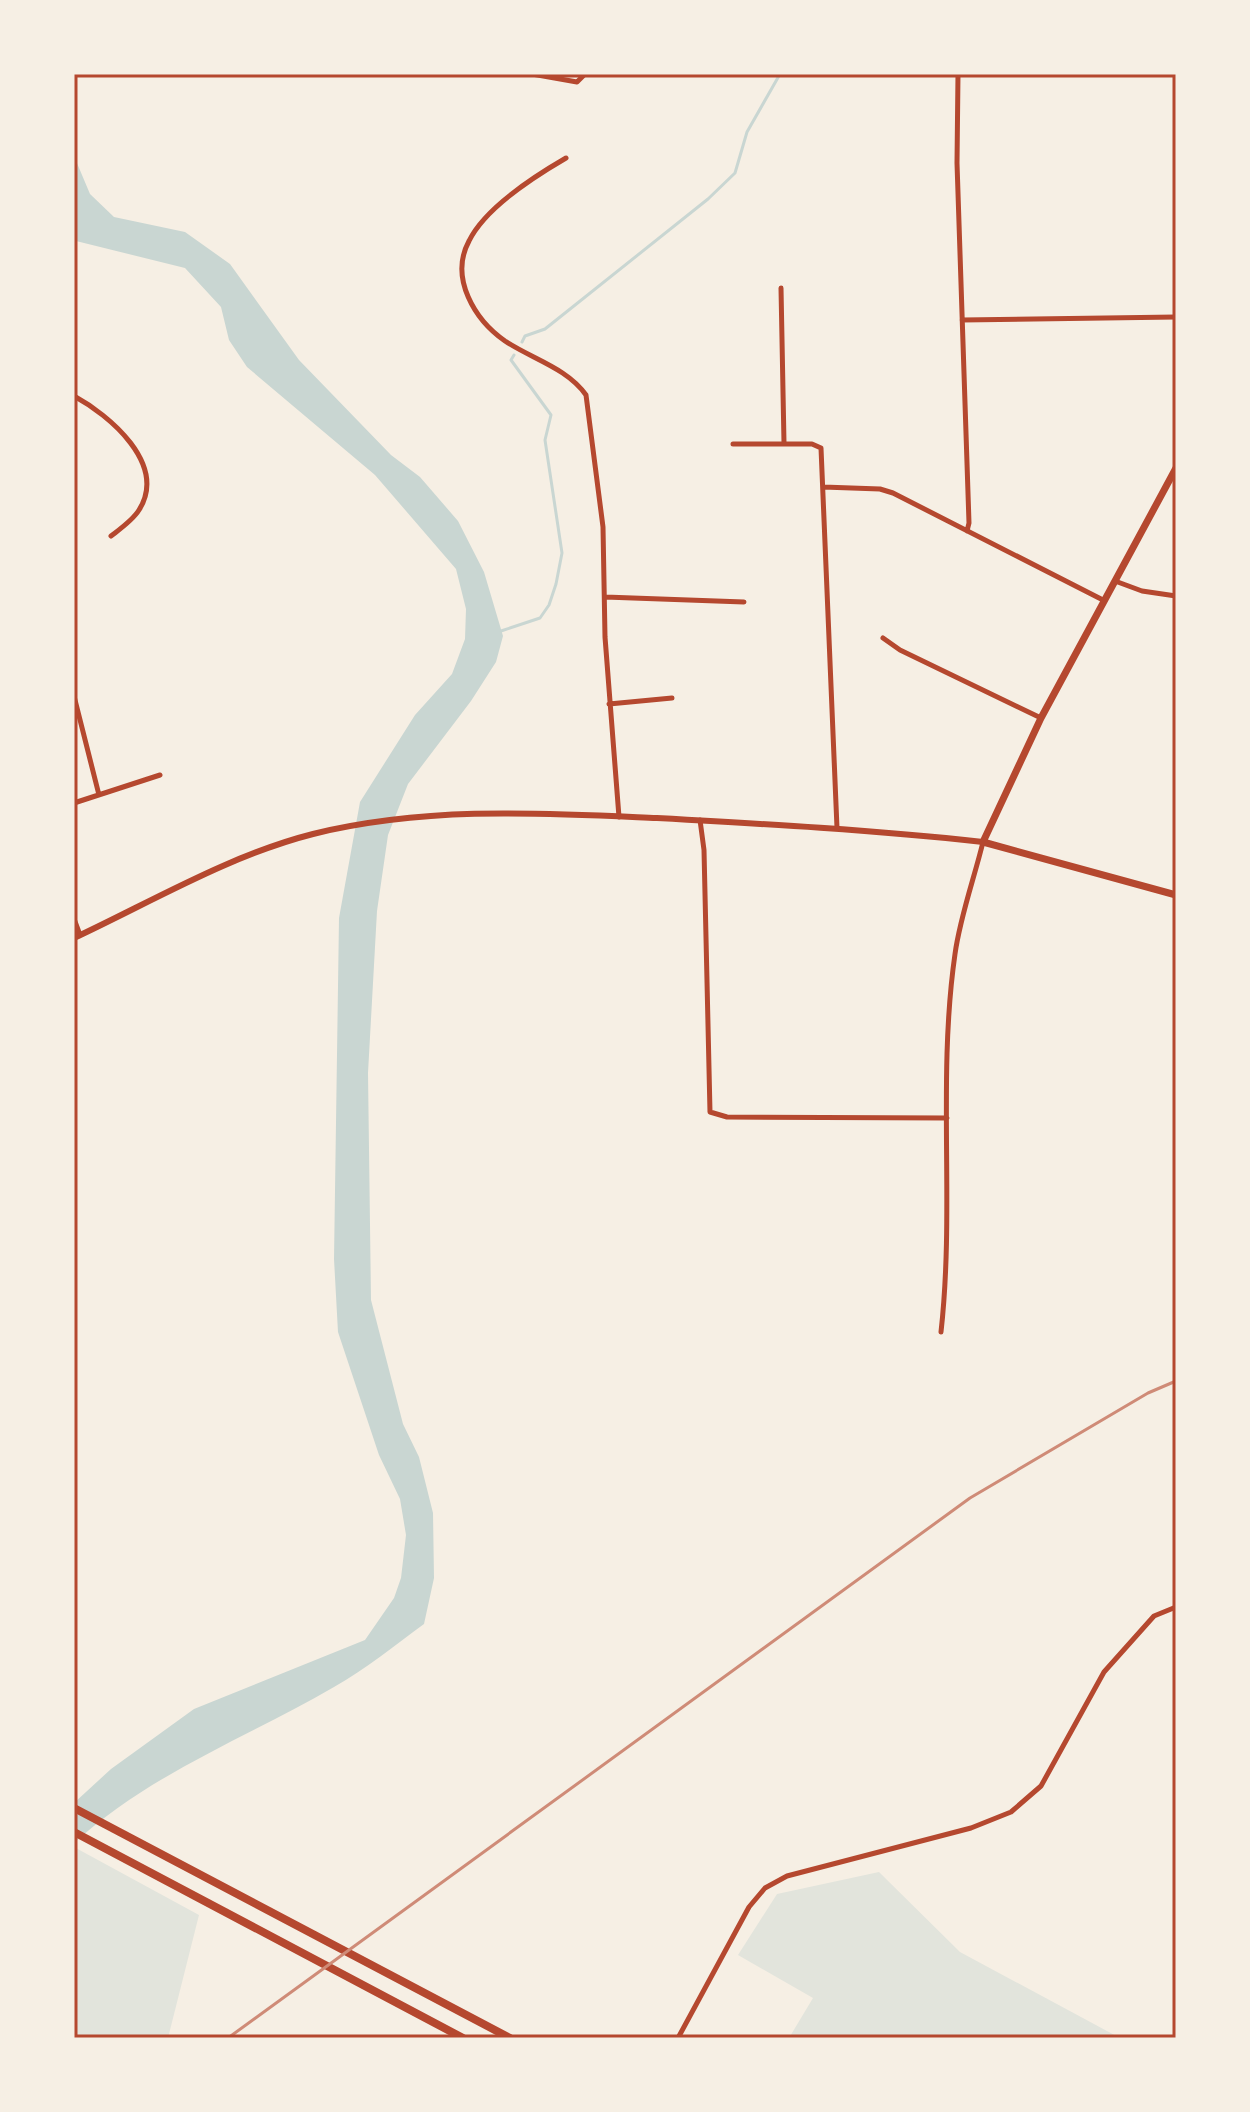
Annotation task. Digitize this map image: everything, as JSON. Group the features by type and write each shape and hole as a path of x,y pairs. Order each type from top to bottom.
{"highway":[{"path":"74,1808 226,1891 510,2038"},
{"path":"74,1832 463,2038"},
{"path":"216,1906 226,1891"}],"main road":[{"path":"1176,468 1041,718 983,842 1176,895"}],"street":[{"path":"532,74 577,82 585,74"},
{"path":"958,74 967,531"},
{"path":"566,158 531,178 483,222 468,241 464,259 466,295 484,324 495,333 578,383 591,412 603,527 609,704 619,817"},
{"path":"781,288 784,443"},
{"path":"962,320 1176,317"},
{"path":"74,396 96,408 123,431 144,472 146,488 139,512 111,536"},
{"path":"733,444 784,443 821,448 837,828"},
{"path":"823,487 880,489 1103,600"},
{"path":"1115,581 1142,591 1176,596"},
{"path":"605,597 744,602"},
{"path":"883,638 900,650 1041,718"},
{"path":"74,696 99,795"},
{"path":"609,704 672,698"},
{"path":"74,803 160,775"},
{"path":"74,919 77,937 234,863 319,833 398,818 454,813 700,820 837,828 983,842 955,951 941,1332"},
{"path":"700,820 704,850 707,1092 710,1112 727,1117 947,1118"},
{"path":"678,2038 749,1907 765,1888 787,1876 971,1828 1011,1812 1041,1786 1104,1672 1154,1616 1176,1607"}],"shaded area":[{"path":"74,156 90,194 114,217 185,232 230,264 299,360 391,455 420,477 458,521 484,572 503,636 496,662 471,701 408,784 388,835 377,911 368,1073 371,1300 403,1424 419,1457 433,1513 434,1578 424,1624 346,1680 135,1796 74,1843 74,1803 111,1769 194,1709 365,1640 394,1598 401,1578 406,1535 400,1499 379,1455 338,1332 334,1259 339,918 360,802 415,715 452,674 465,639 466,609 456,569 375,475 247,367 229,340 221,307 185,268 76,241"},
{"path":"74,1847 199,1915 168,2038 74,2038"},
{"path":"879,1872 960,1952 1120,2038 789,2038 813,1998 738,1955 777,1894"}],"waterway":[{"path":"522,342 525,336 545,329 708,199 735,173 747,132 780,74"},
{"path":"501,631 540,618 549,605 562,553 545,440 551,415 511,360 514,355"}],"railway":[{"path":"228,2038 970,1498 1148,1393 1176,1381"}]}
